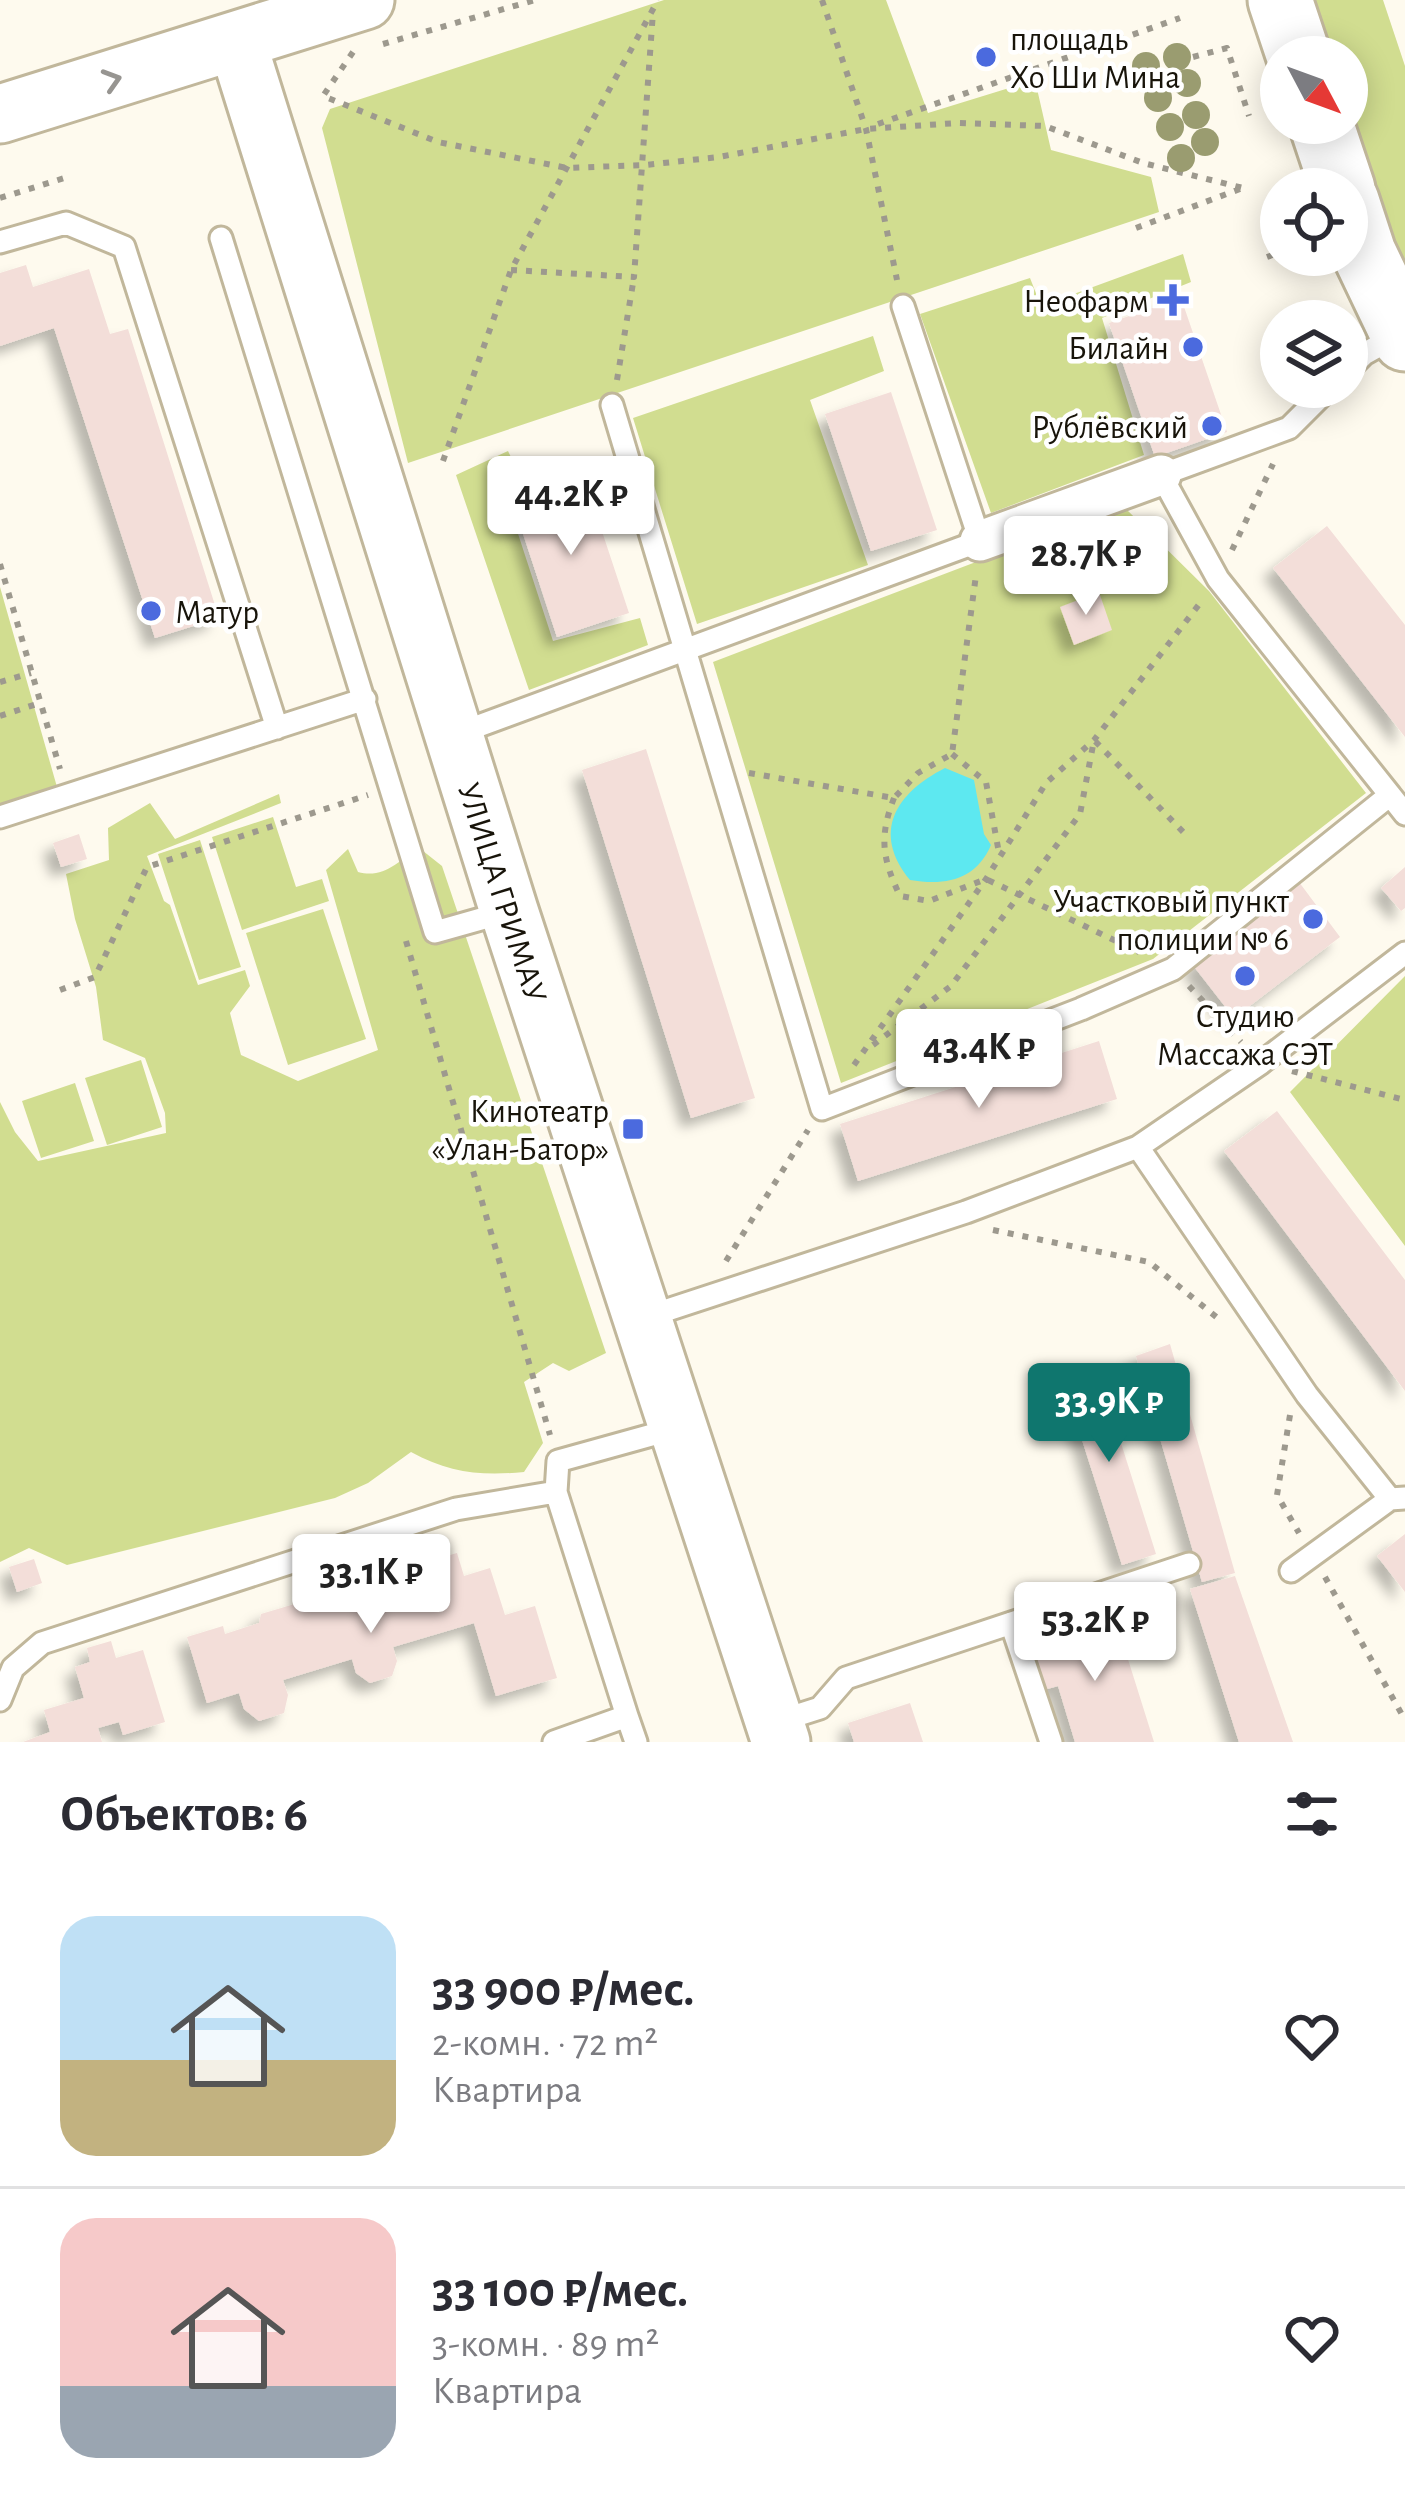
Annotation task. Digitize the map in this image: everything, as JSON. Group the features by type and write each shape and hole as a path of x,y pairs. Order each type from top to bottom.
{"main road":[{"path":"1280,0 1292,36"},
{"path":"1368,262 1403,336"}],"street":[{"path":"0,114 237,42 364,33"},
{"name":"УЛИЦА ГРИМАУ","path":"237,42 509,911 778,1732"},
{"path":"980,541 1161,475"}],"lane":[{"path":"0,242 66,224 124,247 277,728"},
{"path":"221,238 435,932 509,911"},
{"path":"454,735 980,541 903,306"},
{"path":"1368,352 1403,336"},
{"path":"612,405 822,1109 1173,969 1390,795"},
{"path":"1309,408 1289,428 1161,475 1218,579 1405,814"},
{"path":"0,817 365,699"},
{"path":"644,1318 966,1212 1138,1147 1261,1063 1405,953"},
{"path":"1138,1147 1307,1395 1398,1498 1291,1571"},
{"path":"636,1742 556,1492 558,1461 680,1427"},
{"path":"0,1700 14,1668 42,1643 456,1508 556,1492"},
{"path":"778,1732 820,1708 846,1678 1189,1564"},
{"path":"1011,1623 1051,1742"},
{"path":"554,1742 627,1716"}],"path":[{"path":"535,0 364,33 323,96 438,142 567,168 719,157 866,129 958,123 1045,126 1143,164 1243,188 1136,228"},
{"path":"822,0 866,129 903,306"},
{"path":"612,405 634,277 655,4"},
{"path":"443,461 511,270 655,4"},
{"path":"866,129 1180,18"},
{"path":"1193,57 1227,48 1250,116"},
{"path":"0,198 71,176"},
{"path":"511,270 634,277"},
{"path":"702,1301 822,1109 986,879 1046,783 1094,740 1218,579 1289,428"},
{"path":"952,754 980,541"},
{"path":"0,564 67,796"},
{"path":"0,682 32,673"},
{"path":"0,716 40,703"},
{"path":"1094,740 1189,838"},
{"path":"865,1050 951,986 1080,814 1094,740"},
{"path":"952,754 918,773 894,797 883,826 886,867 900,896 929,902 986,879 1173,969 1261,1063 1405,1100"},
{"path":"952,754 986,782 1000,857"},
{"path":"722,769 894,797"},
{"path":"60,990 95,977 147,867 392,787"},
{"path":"435,932 405,940 558,1461"},
{"path":"966,1212 985,1228 1149,1262 1222,1322"},
{"path":"1292,1406 1277,1495 1300,1535"},
{"path":"1313,1555 1405,1720"}],"green space":[{"path":"664,0 886,0 928,113 1035,80 1051,150 1151,177 1159,212 408,463 322,128 330,109"},
{"path":"1309,0 1383,0 1405,66 1405,282 1357,144 1368,144 1368,36 1321,36"},
{"path":"1183,254 1191,282 1102,318 1144,455 991,513 920,314 1030,278 1041,306"},
{"path":"873,336 884,371 810,400 868,565 697,624 633,418"},
{"path":"508,451 522,480 507,500 553,641 640,618 648,645 529,690 456,475"},
{"path":"1123,506 1209,591 1366,793 1153,959 841,1083 713,662"},
{"path":"0,587 57,787 0,805"},
{"path":"279,794 281,803 147,856 198,985 245,970 250,986 230,1013 241,1055 298,1081 378,1050 326,870 348,849 358,872 367,874 383,871 418,847 442,866 606,1353 569,1371 553,1363 524,1382 543,1443 524,1472 466,1471 411,1452 368,1483 335,1498 67,1565 29,1548 0,1562 0,1102 15,1132 38,1161 166,1133 165,1113 145,1058 103,1040 96,987 66,874 109,860 108,828 150,803 175,839"},
{"path":"273,817 296,887 322,879 329,901 242,930 212,837"},
{"path":"200,840 241,967 199,980 158,854"},
{"path":"323,909 366,1039 288,1065 246,933"},
{"path":"1405,976 1405,1246 1290,1092"},
{"path":"141,1060 162,1127 107,1145 85,1078"},
{"path":"75,1083 94,1141 41,1158 22,1101"}],"water":[{"path":"945,768 974,780 984,834 991,845 977,866 958,878 910,880 892,846 894,815 913,789"}],"building":[{"path":"26,265 33,287 89,269 110,334 128,329 219,618 155,638 54,328 0,346 0,273"},
{"path":"1181,298 1227,432 1155,457 1109,323"},
{"path":"891,392 937,530 871,551 825,414"},
{"path":"585,480 629,613 557,637 513,503"},
{"path":"1327,526 1405,625 1405,737 1273,568"},
{"path":"1099,592 1112,630 1074,645 1060,607"},
{"path":"646,749 755,1098 691,1118 582,770"},
{"path":"79,834 87,859 61,867 53,843"},
{"path":"1405,867 1405,908 1401,911 1381,888"},
{"path":"1299,882 1340,937 1234,1018 1192,964"},
{"path":"1099,1041 1117,1099 858,1181 840,1124"},
{"path":"1277,1111 1405,1280 1405,1391 1224,1151"},
{"path":"1170,1344 1235,1573 1202,1582 1136,1356"},
{"path":"1097,1367 1156,1554 1122,1565 1062,1377"},
{"path":"1405,1534 1405,1592 1377,1556"},
{"path":"457,1553 464,1576 490,1568 505,1615 535,1606 557,1678 496,1696 474,1623 393,1647 397,1661 392,1676 370,1683 356,1673 352,1659 283,1680 288,1695 284,1713 259,1721 244,1709 239,1693 207,1703 187,1637 223,1626 225,1634 259,1623 261,1614 325,1595 332,1600 364,1590 361,1581"},
{"path":"34,1559 42,1583 17,1592 9,1567"},
{"path":"1235,1576 1293,1742 1239,1742 1190,1589"},
{"path":"1115,1618 1154,1742 1075,1742 1058,1686 1047,1689 1032,1644"},
{"path":"111,1641 116,1658 143,1650 165,1722 123,1735 119,1722 98,1728 102,1742 23,1742 50,1732 44,1710 84,1698 75,1667 90,1662 87,1648"},
{"path":"910,1703 923,1742 854,1742 848,1723"}],"place":[{"name":"площадь Хо Ши Мина","path":"986,57"},
{"name":"Неофарм","path":"1173,300"},
{"name":"Билайн","path":"1193,347"},
{"name":"Рублёвский","path":"1212,426"},
{"name":"Матур","path":"151,611"},
{"name":"Участковый пункт полиции № 6","path":"1313,919"},
{"name":"Студию Массажа СЭТ","path":"1245,976"},
{"name":"Кинотеатр «Улан-Батор»","path":"633,1129"}]}
